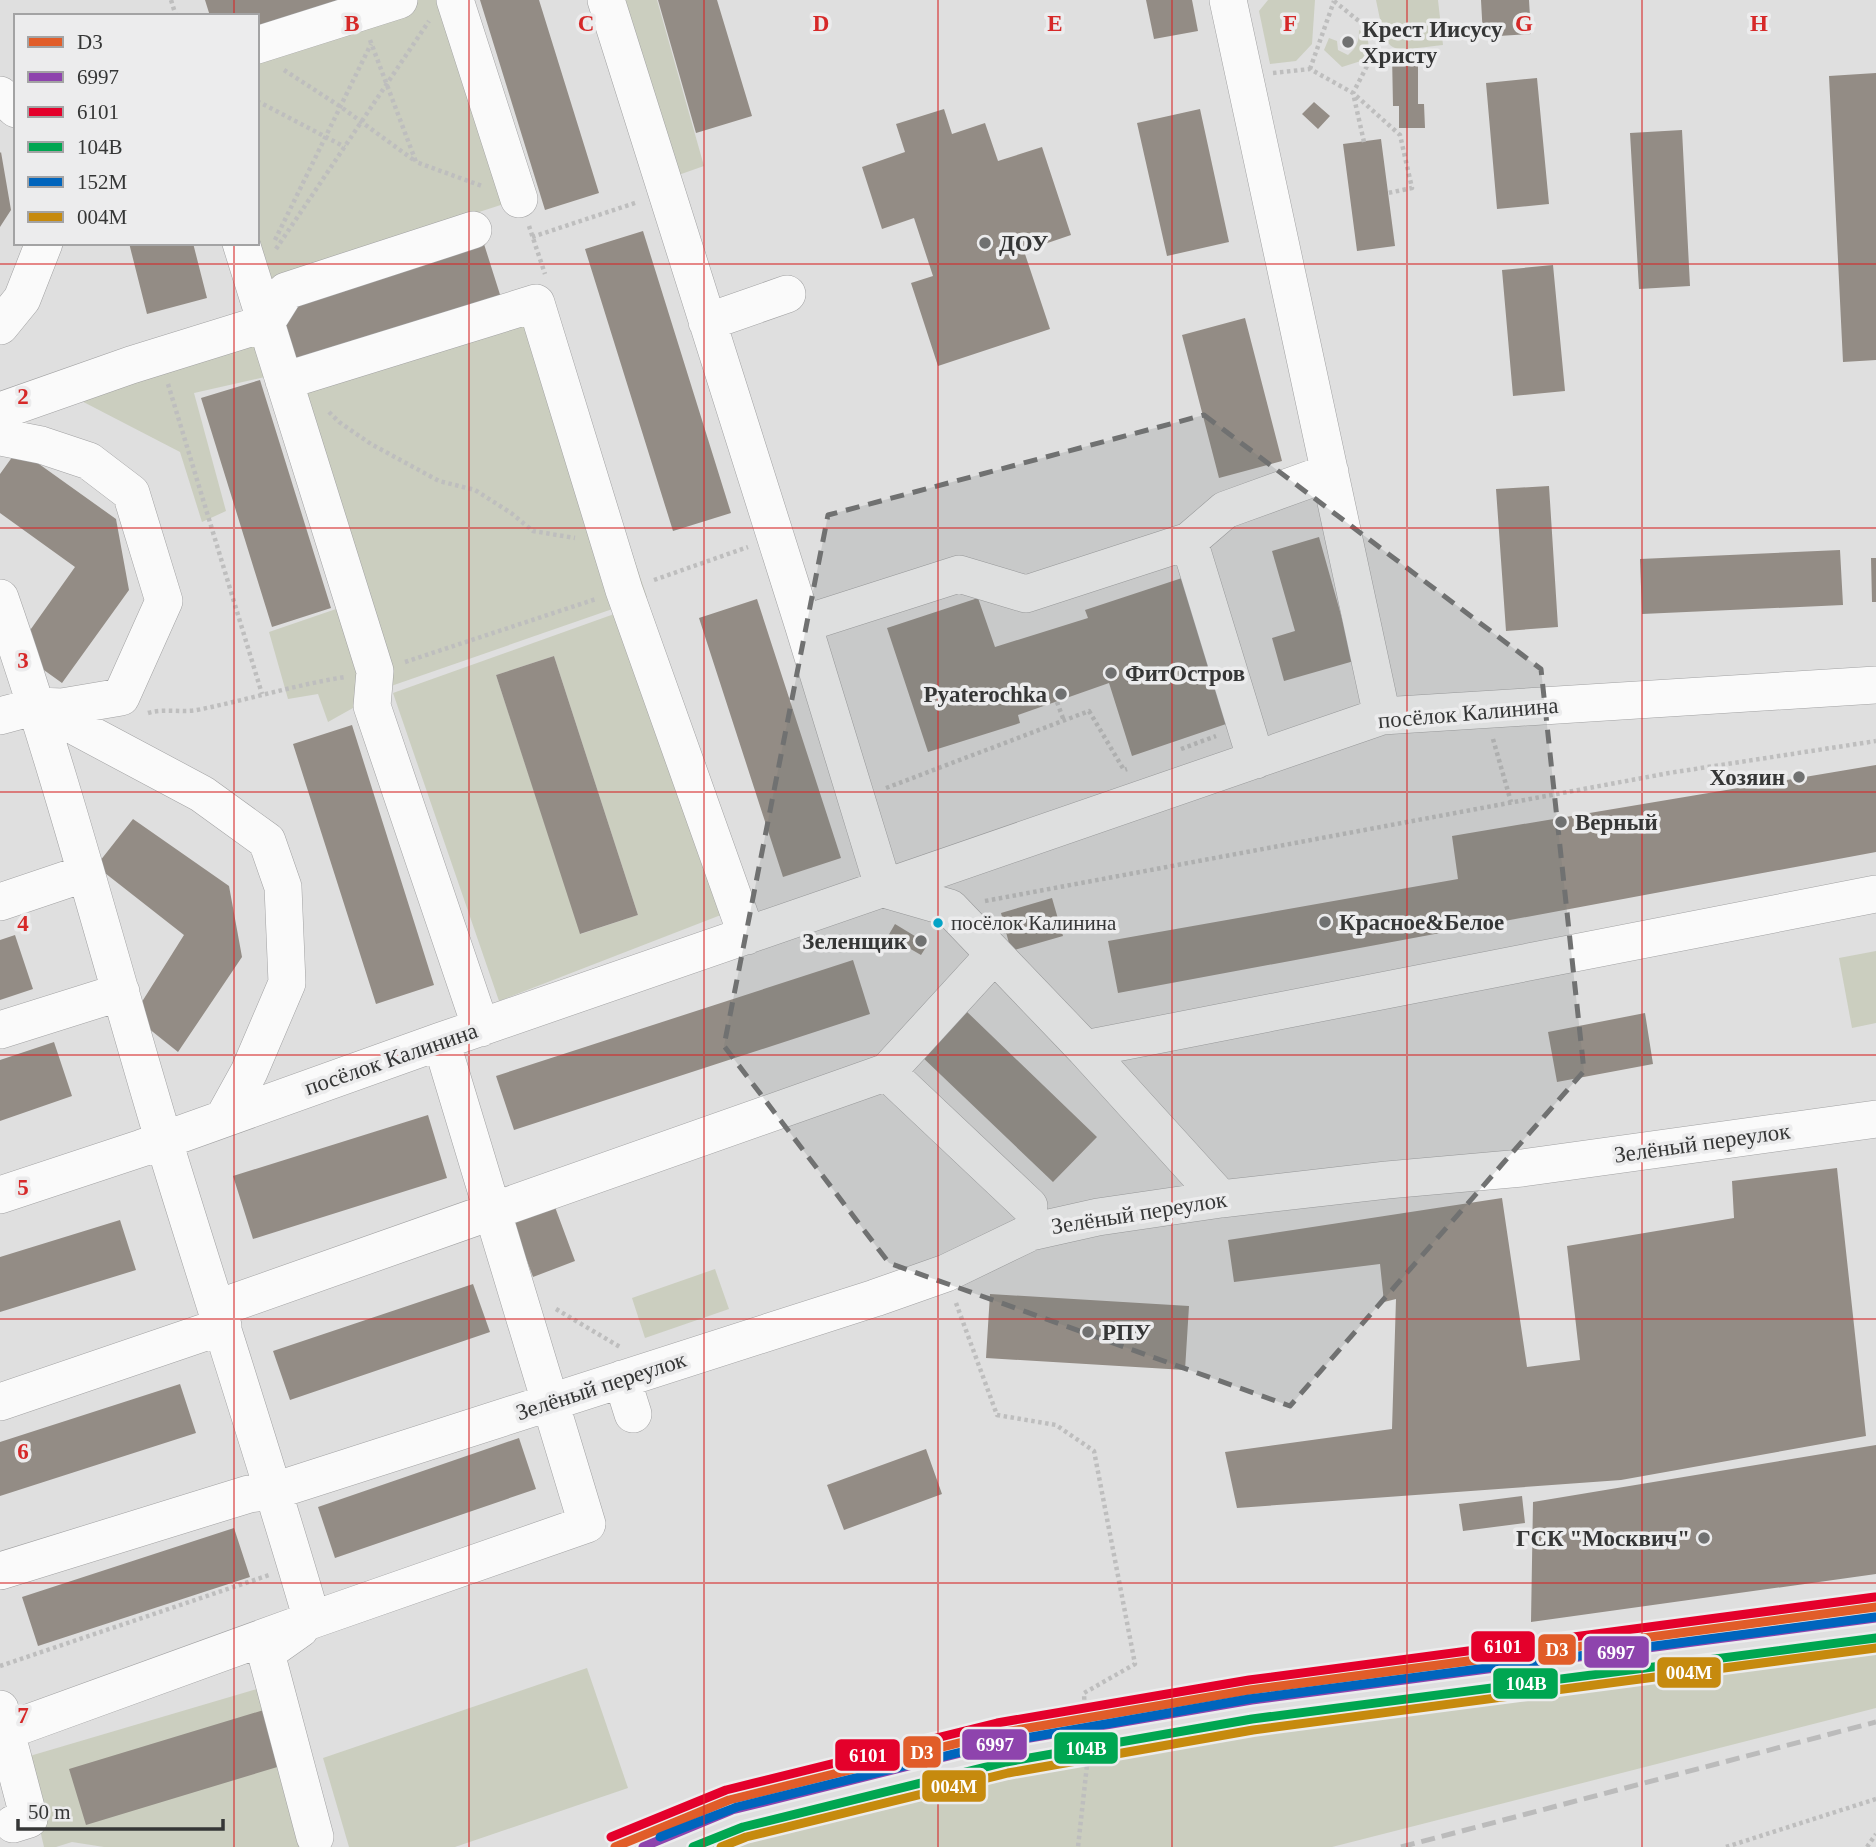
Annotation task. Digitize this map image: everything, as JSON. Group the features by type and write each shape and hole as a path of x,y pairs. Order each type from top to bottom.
{"street":[{"path":"268,55 365,28 399,0"},
{"path":"606,0 884,889 950,908 1085,1049 1221,1199"},
{"path":"1228,0 1382,716"},
{"path":"446,5 519,198"},
{"path":"0,95 14,107"},
{"path":"0,411 266,323 286,291 473,230"},
{"path":"0,326 22,299 43,245"},
{"path":"242,245 266,323 298,377 375,671 372,706 481,1028"},
{"path":"707,322 787,294"},
{"path":"298,377 536,303 624,590 747,936"},
{"path":"0,437 41,445 89,461 131,493 164,601 121,696 62,707 37,706 0,716"},
{"path":"803,624 959,574 1026,594 1189,541 1225,510 1330,472"},
{"path":"1189,541 1256,760"},
{"path":"0,598 37,706 164,1140 312,1620"},
{"name":"посёлок Калинина","path":"0,1195 1382,716 1876,685"},
{"path":"37,706 202,794 267,841 283,887 287,984 248,1072 223,1119"},
{"path":"0,902 86,873"},
{"path":"1085,1049 1876,894"},
{"path":"0,1402 493,1211 887,1072 993,955"},
{"path":"0,1030 121,992"},
{"path":"13,1824 29,1819 3,1720 312,1620 587,1524 441,1041"},
{"path":"887,1072 1029,1206"},
{"name":"Зелёный переулок","path":"0,1572 249,1494 274,1491 875,1298 946,1273 1031,1232 1098,1217 1221,1199 1522,1168 1876,1119"},
{"path":"633,1414 639,1374"},
{"path":"312,1620 266,1653 315,1837"}],"path":[{"path":"1310,69 1334,1 1381,39 1353,93 1364,142"},
{"path":"253,285 387,85 446,5"},
{"path":"365,28 416,162"},
{"path":"253,285 341,107 365,28"},
{"path":"268,55 416,162 519,198"},
{"path":"1246,83 1267,74 1310,69 1353,93 1400,135 1412,188 1388,193"},
{"path":"259,101 345,147"},
{"path":"532,237 646,199"},
{"path":"160,356 262,694"},
{"path":"298,377 339,422 439,481 475,489 533,531 582,539 607,535"},
{"path":"145,714 156,710 194,711 309,683 375,671 776,538"},
{"path":"1057,702 1064,721"},
{"path":"1485,710 1511,802"},
{"path":"886,789 1089,711 1124,770 1136,765"},
{"path":"1173,752 1245,725"},
{"path":"950,908 1669,773 1876,741"},
{"path":"946,1273 998,1415 1056,1425 1094,1451 1135,1664 1084,1693 1087,1765 1078,1847"},
{"path":"516,1285 639,1374"},
{"path":"0,1666 296,1566"},
{"path":"1726,1847 1876,1799"},
{"path":"1867,1847 1876,1834"}],"highlighted area":[{"path":"1204,415 1541,669 1584,1071 1290,1406 889,1263 724,1046 828,515"}],"green space":[{"path":"413,0 455,0 519,199 253,285 257,245 259,245 259,46"},
{"path":"610,0 657,0 704,166 667,179"},
{"path":"1268,0 1315,0 1312,44 1296,61 1270,64 1259,11"},
{"path":"1376,0 1438,0 1443,45 1410,49 1393,47 1387,42"},
{"path":"1359,30 1367,34 1369,48 1364,60 1342,67 1324,50 1329,38 1337,41 1338,50 1348,55 1357,44"},
{"path":"544,292 647,597 394,685 328,722 318,694 288,699 269,632 339,608 265,377 194,393 226,511 202,522 180,452 68,394 272,326"},
{"path":"617,613 726,913 499,1001 393,693","holes":["554,656 638,915 581,934 496,675"]},
{"path":"1876,951 1876,1023 1852,1028 1839,958"},
{"path":"715,1269 729,1309 645,1338 632,1298"},
{"path":"1876,1636 1876,1708 1332,1847 687,1847 1055,1756 1332,1708"},
{"path":"587,1668 628,1788 455,1847 349,1847 323,1758"},
{"path":"287,1680 329,1847 104,1847 72,1842 56,1847 44,1847 23,1758"}],"building":[{"path":"205,0 369,0 259,36 259,14 209,14"},
{"path":"480,0 539,0 599,193 545,210"},
{"path":"658,0 717,0 752,116 696,133"},
{"path":"1146,0 1192,0 1198,31 1154,39"},
{"path":"1481,0 1529,0 1531,34 1483,37"},
{"path":"1392,54 1418,54 1418,104 1424,104 1425,128 1399,128 1399,106 1393,106"},
{"path":"1876,73 1876,360 1843,362 1829,76"},
{"path":"1537,78 1549,204 1497,209 1486,83"},
{"path":"1314,102 1330,116 1318,129 1302,114"},
{"name":"ДОУ","path":"944,109 952,134 985,123 998,161 1042,147 1071,235 1024,251 1050,329 938,366 911,283 933,276 914,218 882,229 862,167 905,152 896,124"},
{"path":"1200,109 1229,242 1167,256 1137,123"},
{"path":"1682,130 1690,286 1639,289 1630,133"},
{"path":"1381,139 1395,246 1357,251 1343,144"},
{"path":"0,153 11,210 0,227"},
{"path":"643,231 731,513 673,531 585,249"},
{"path":"484,244 503,304 295,371 276,311"},
{"path":"130,245 194,245 207,298 147,314"},
{"path":"1553,265 1565,391 1513,396 1502,270"},
{"path":"1245,318 1282,461 1219,478 1182,335"},
{"path":"260,380 331,608 272,627 201,398"},
{"path":"18,449 116,519 129,590 62,683 16,650 75,567 0,513 0,474"},
{"path":"1549,486 1558,627 1506,631 1496,489"},
{"path":"1319,537 1354,661 1284,681 1272,638 1295,631 1272,551"},
{"path":"1840,550 1843,605 1642,614 1640,559"},
{"path":"1871,558 1876,558 1876,602 1872,602"},
{"path":"1182,578 1229,723 1132,756 1109,683 1018,715 1020,723 928,752 887,628 978,598 995,647 1088,618 1085,610"},
{"path":"757,599 841,858 783,877 699,618"},
{"path":"554,656 638,915 580,934 496,675"},
{"path":"352,725 434,985 376,1004 293,744"},
{"path":"1876,765 1876,852 1118,993 1108,941 1458,879 1452,836"},
{"path":"133,819 229,886 242,957 178,1052 133,1016 184,935 96,866"},
{"path":"1052,898 1063,936 1011,951 1001,913"},
{"path":"895,924 928,944 921,955 888,936"},
{"path":"15,935 33,989 0,1000 0,940"},
{"path":"853,960 870,1014 514,1130 496,1076"},
{"path":"963,1008 1097,1137 1053,1182 919,1054"},
{"path":"1645,1013 1653,1064 1557,1082 1548,1032"},
{"path":"54,1042 72,1096 0,1121 0,1060"},
{"path":"428,1115 447,1178 253,1239 233,1176"},
{"path":"1837,1168 1866,1436 1621,1480 1237,1508 1225,1452 1392,1429 1396,1299 1384,1302 1380,1264 1234,1282 1228,1240 1502,1198 1527,1367 1580,1360 1567,1246 1734,1218 1732,1181"},
{"path":"555,1207 575,1261 533,1277 513,1223"},
{"path":"120,1220 136,1270 0,1312 0,1257"},
{"path":"473,1284 490,1332 290,1400 273,1351"},
{"name":"РПУ","path":"990,1294 1189,1306 1185,1370 986,1358"},
{"path":"180,1384 196,1433 0,1496 0,1442"},
{"path":"519,1438 536,1489 335,1558 318,1507"},
{"name":"ГСК \"Москвич\"","path":"1876,1445 1876,1574 1531,1622 1533,1502"},
{"path":"926,1449 942,1494 844,1530 827,1485"},
{"path":"1522,1496 1525,1523 1463,1531 1459,1504"},
{"path":"234,1528 250,1577 38,1646 22,1597"},
{"path":"267,1709 284,1765 86,1825 69,1769"}],"railway":[{"path":"1401,1847 1876,1722"}],"transit line":[{"name":"6101","path":"611,1837 726,1790 997,1723 1249,1680 1875,1597"},
{"name":"D3","path":"615,1847 729,1800 999,1733 1250,1690 1876,1607"},
{"name":"152М","path":"660,1837 737,1807 1002,1742 1249,1699 1875,1617"},
{"name":"6997","path":"643,1847 732,1810 1001,1743 1252,1700 1876,1618"},
{"name":"104В","path":"693,1847 743,1827 1006,1762 1252,1719 1876,1638"},
{"name":"004М","path":"721,1847 746,1837 1008,1773 1253,1730 1876,1648"}],"place":[{"name":"Крест Иисусу Христу","path":"1348,42"},
{"name":"ДОУ","path":"985,243"},
{"name":"ФитОстров","path":"1111,673"},
{"name":"Pyaterochka","path":"1061,694"},
{"name":"Хозяин","path":"1799,777"},
{"name":"Верный","path":"1561,822"},
{"name":"Красное&Белое","path":"1325,922"},
{"name":"посёлок Калинина","path":"938,923"},
{"name":"Зеленщик","path":"921,941"},
{"name":"РПУ","path":"1088,1332"},
{"name":"ГСК \"Москвич\"","path":"1704,1538"}]}
